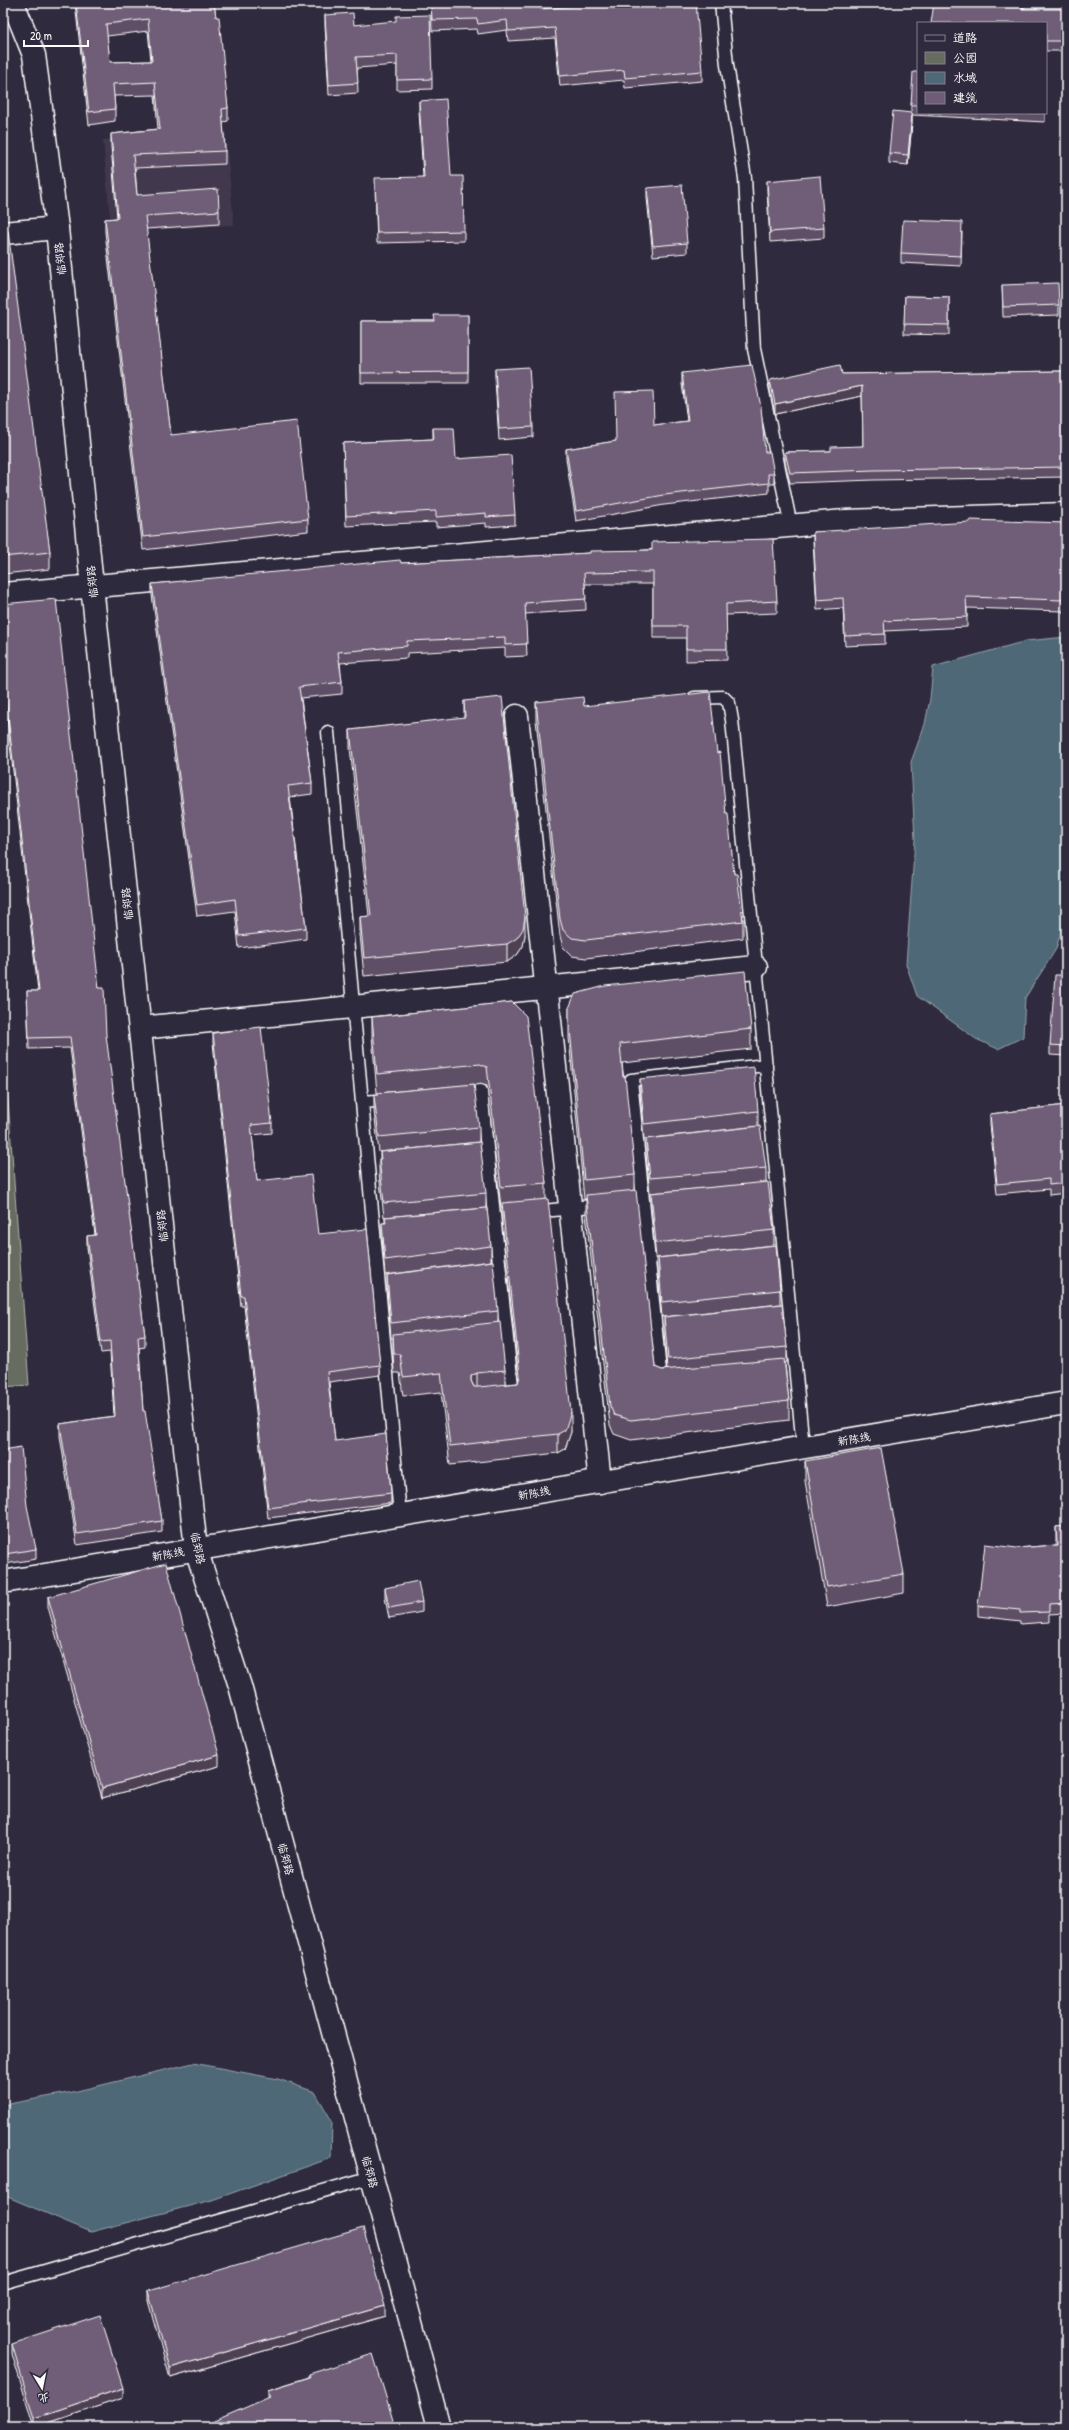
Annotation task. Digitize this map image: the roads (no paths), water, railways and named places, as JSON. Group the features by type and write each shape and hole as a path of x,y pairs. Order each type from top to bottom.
{"street":[{"name":"临郑路","path":"9,3 15,8 34,55 57,228 92,586 196,1549 240,1686 439,2427"},
{"path":"3,234 57,228"},
{"path":"3,594 845,521 1066,514"},
{"path":"517,716 545,988 600,1482"},
{"path":"140,1028 756,967"},
{"name":"新陈线","path":"3,1582 1066,1403"}],"lane":[{"path":"721,3 727,65 745,178 754,349 791,526"},
{"path":"683,700 706,696 723,697 729,703 803,1447"},
{"path":"328,732 362,1102 372,1161 374,1226 400,1515"},
{"path":"677,1380 661,1382 650,1266 647,1201 638,1147 631,1080 766,1065"},
{"path":"449,1094 480,1091 483,1150 494,1215 513,1396 499,1397"},
{"path":"362,1102 402,1098"},
{"path":"756,1134 772,1132"},
{"path":"638,1147 654,1145"},
{"path":"762,1191 778,1189"},
{"path":"629,1203 647,1201"},
{"path":"524,1212 614,1204"},
{"path":"479,1217 509,1214"},
{"path":"374,1226 388,1225"},
{"path":"768,1252 784,1251"},
{"path":"650,1266 666,1264"},
{"path":"484,1270 499,1268"},
{"path":"379,1283 394,1281"},
{"path":"774,1312 790,1310"},
{"path":"656,1325 671,1323"},
{"path":"491,1335 506,1333"},
{"path":"384,1346 400,1344"},
{"path":"780,1371 796,1370"},
{"path":"3,2283 372,2177"}],"water":[{"path":"1066,637 1064,828 1066,831 1066,913 1056,949 1025,998 1023,1037 998,1049 976,1039 917,996 906,964 915,840 911,762 925,724 930,699 933,667 1026,641"},
{"path":"193,2063 278,2079 315,2092 332,2121 331,2158 212,2200 91,2232 3,2195 3,2105 73,2092"}]}
